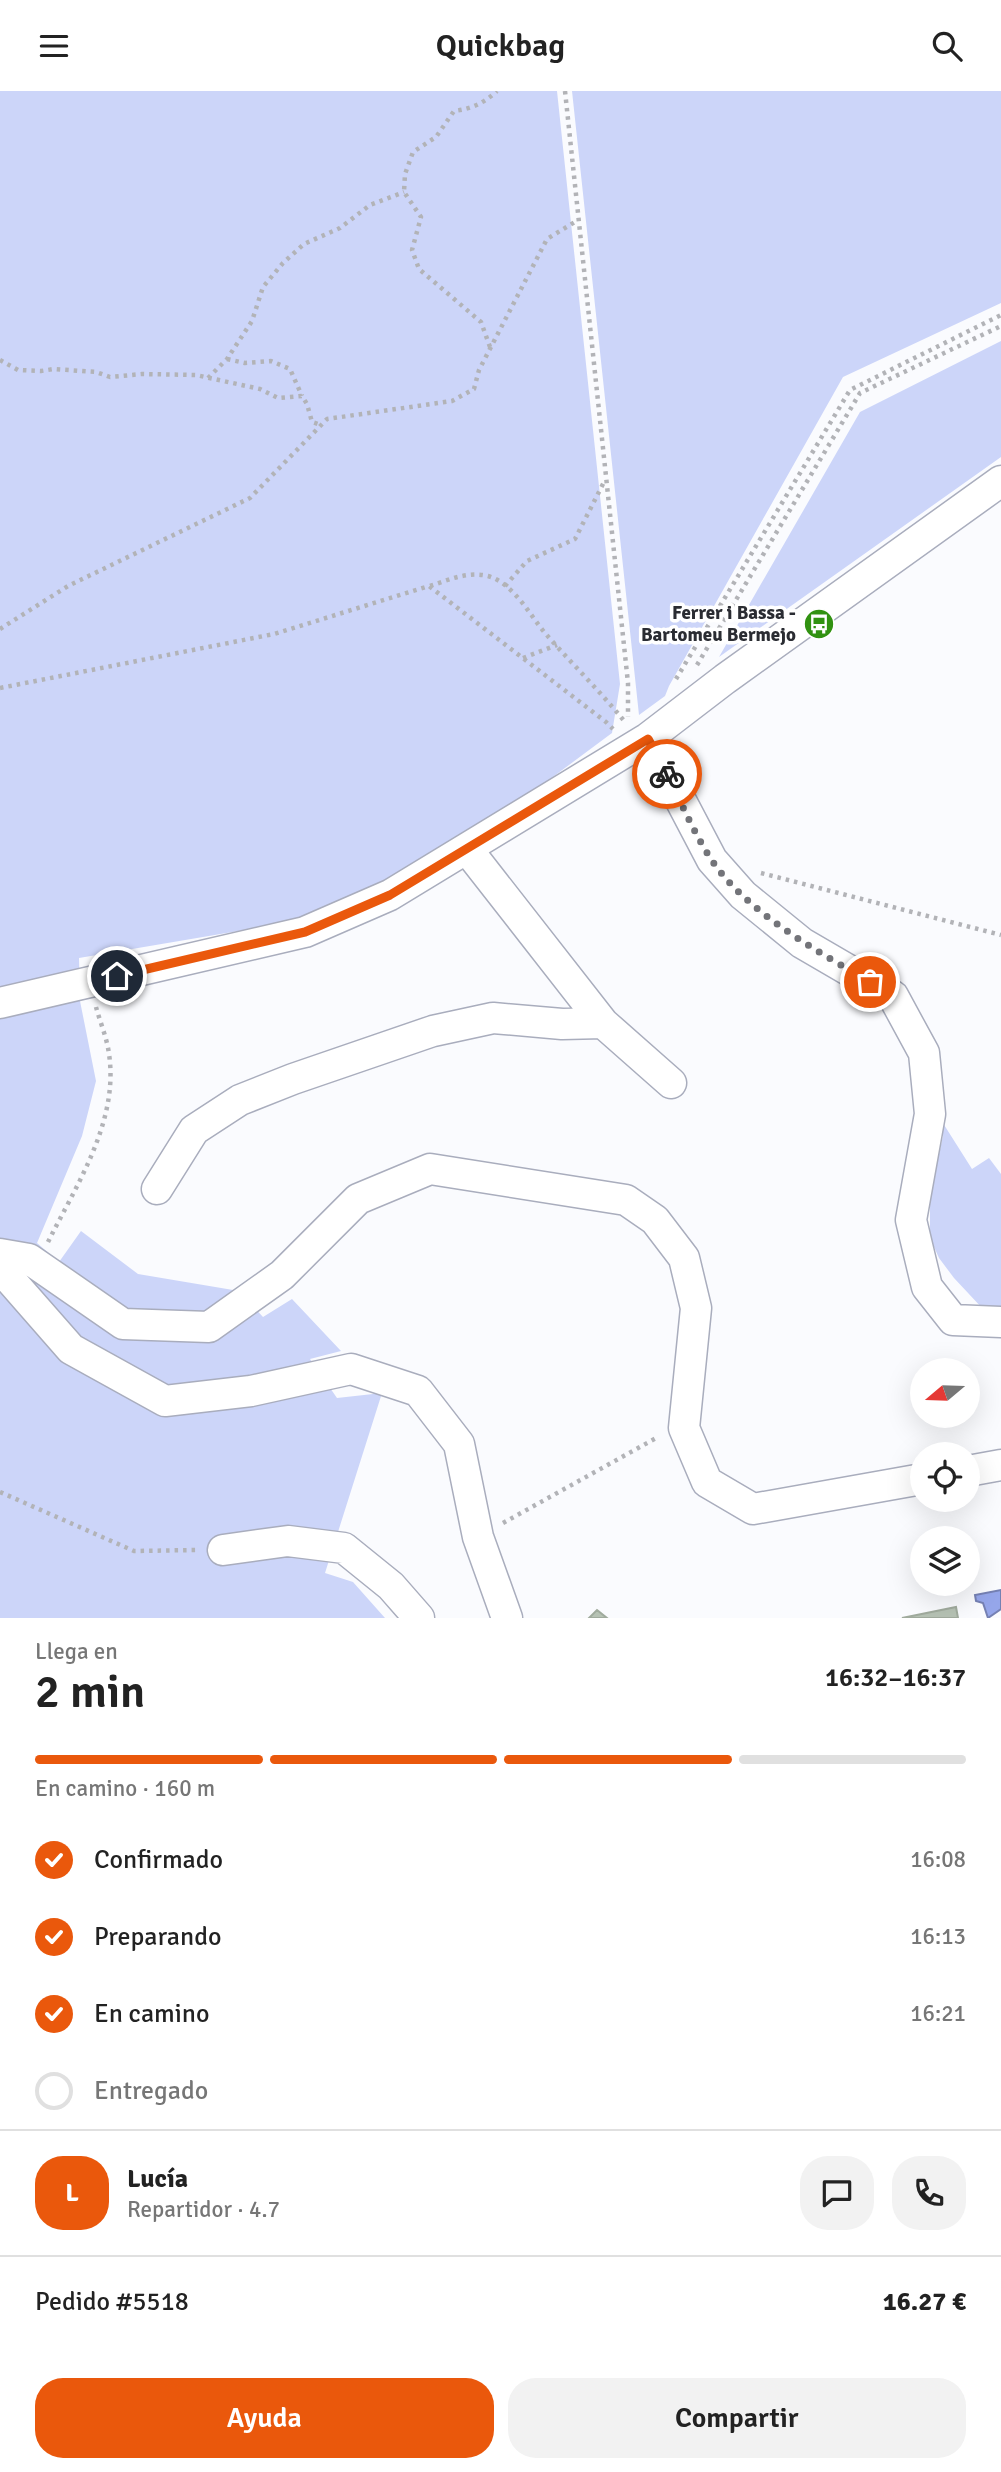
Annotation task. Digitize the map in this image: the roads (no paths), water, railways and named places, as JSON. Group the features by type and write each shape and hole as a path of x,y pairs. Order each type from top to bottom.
{"street":[{"path":"0,1003 305,932 390,895 467,849 638,727 725,679 1000,485"},
{"path":"638,727 712,860 743,895 802,943 893,996 924,1053 930,1114 911,1220 927,1287 953,1320 1001,1322"},
{"path":"467,849 603,1023 671,1083"},
{"path":"157,1189 194,1131 240,1100 293,1079 432,1031 493,1018 562,1024 603,1023"},
{"path":"0,1254 29,1259 123,1324 209,1327 282,1275 358,1199 430,1169 626,1201 655,1220 684,1258 696,1308 684,1427 707,1482 753,1509 910,1481"},
{"path":"0,1268 71,1349 164,1401 251,1391 351,1369 418,1391 459,1444 478,1537 507,1618"},
{"path":"980,1469 1001,1465"},
{"path":"223,1551 288,1541 344,1548 391,1586 419,1618"}],"water":[{"path":"1001,1590 1001,1609 988,1618 983,1603 976,1601 975,1596"}],"place":[{"name":"Ferrer i Bassa - Bartomeu Bermejo","path":"819,624"}]}
